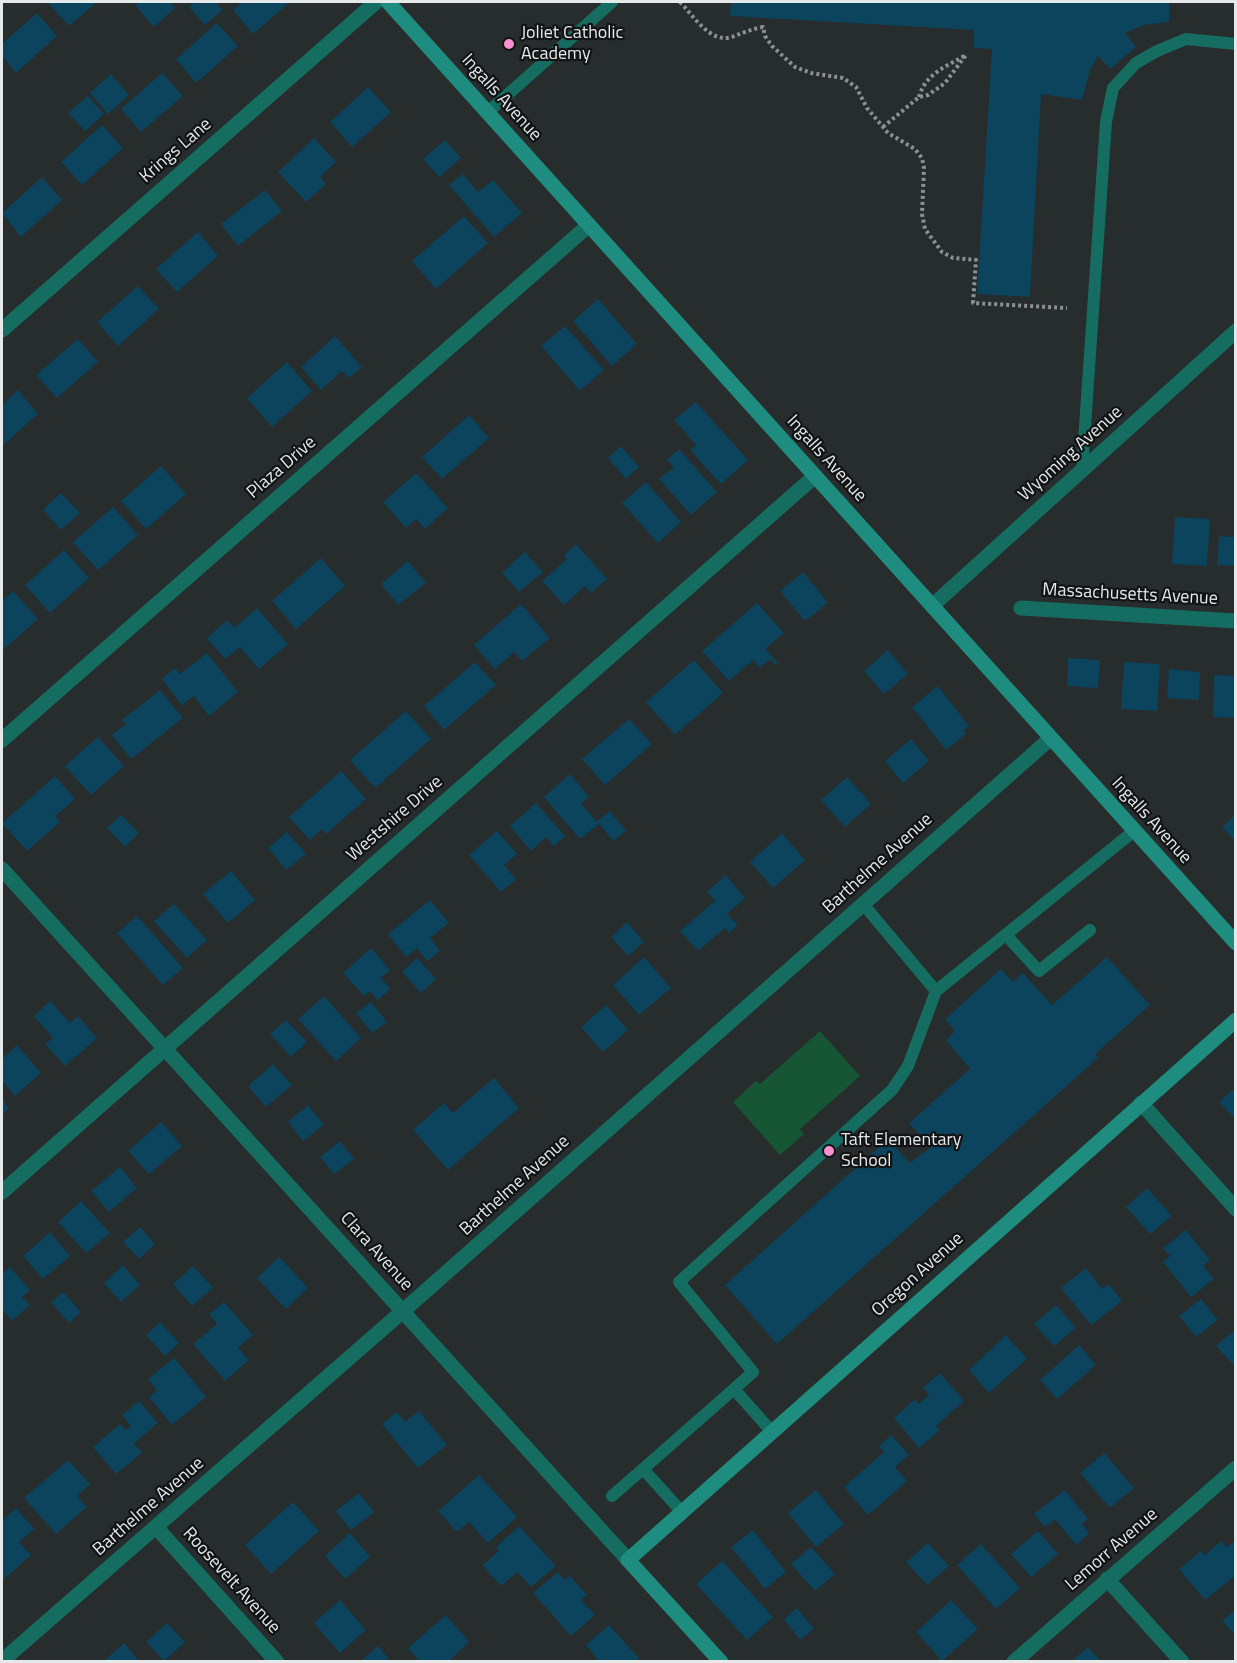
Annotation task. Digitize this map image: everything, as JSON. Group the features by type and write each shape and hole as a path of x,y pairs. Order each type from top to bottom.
{"street":[{"name":"Krings Lane","path":"2,330 376,2"},
{"name":"Ingalls Avenue","path":"388,2 1236,944"},
{"name":"Plaza Drive","path":"2,740 589,225"},
{"name":"Wyoming Avenue","path":"932,606 1236,331"},
{"name":"Westshire Drive","path":"2,1192 815,476"},
{"name":"Massachusetts Avenue","path":"1021,608 1236,621"},
{"name":"Barthelme Avenue","path":"2,1661 403,1311 1051,738"},
{"name":"Clara Avenue","path":"2,869 721,1662"},
{"name":"Oregon Avenue","path":"628,1560 1236,1020"},
{"path":"1141,1103 1236,1209"},
{"name":"Lemorr Avenue","path":"1014,1662 1236,1468"},
{"name":"Roosevelt Avenue","path":"156,1527 277,1662"},
{"path":"1107,1579 1182,1662"}],"lane":[{"path":"488,112 612,2"},
{"path":"1082,470 1106,122 1113,88 1136,63 1186,39 1236,44"},
{"path":"612,1496 753,1372 679,1282 892,1090 908,1066 936,991 1134,831"},
{"path":"862,904 936,991"},
{"path":"1006,935 1040,971 1090,930"},
{"path":"734,1389 772,1432"},
{"path":"643,1469 682,1512"}],"path":[{"path":"680,2 706,30 720,38 763,27 765,36 772,46 795,66 811,73 843,78 856,87 867,108 888,133 915,149 922,158 924,168 922,214 925,229 942,252 953,258 976,260 974,303 1067,308"},
{"path":"883,127 919,97 945,83 966,55 936,72 921,88 919,97"}],"green space":[{"path":"820,1031 860,1076 800,1129 804,1134 780,1155 733,1102 756,1081 760,1084"}],"building":[{"path":"97,2 69,26 48,3"},
{"path":"139,2 170,2 175,8 154,27 135,5"},
{"path":"195,2 215,2 223,10 205,25 189,7"},
{"path":"243,2 290,2 253,34 233,10"},
{"path":"731,2 1169,2 1169,22 1144,25 1125,33 1136,47 1110,69 1098,56 1090,70 1082,100 1041,94 1030,297 977,294 992,49 974,48 974,30 730,16"},
{"path":"37,13 57,36 16,73 2,56 2,44"},
{"path":"217,23 238,46 196,83 176,59"},
{"path":"162,73 183,96 141,132 121,109"},
{"path":"111,74 129,95 108,114 90,93"},
{"path":"368,87 391,112 352,147 330,122"},
{"path":"88,96 104,114 85,131 68,113"},
{"path":"102,125 123,148 82,185 61,162"},
{"path":"314,138 336,162 320,177 326,184 306,202 278,172"},
{"path":"445,140 461,158 439,177 423,159"},
{"path":"463,174 478,192 493,180 522,213 494,237 449,185"},
{"path":"42,177 62,200 21,237 2,213"},
{"path":"265,190 282,211 238,246 221,224"},
{"path":"464,216 488,243 436,289 412,261"},
{"path":"198,232 218,256 177,292 156,269"},
{"path":"138,286 159,309 118,346 97,322"},
{"path":"598,299 637,344 612,366 573,321"},
{"path":"565,326 604,370 580,391 541,346"},
{"path":"335,336 362,367 349,378 342,371 321,390 301,367"},
{"path":"78,339 98,362 57,398 36,375"},
{"path":"287,362 312,391 272,427 247,398"},
{"path":"18,390 38,414 2,446 2,405"},
{"path":"696,402 748,460 721,484 690,450 696,445 674,420"},
{"path":"469,415 489,438 442,479 422,457"},
{"path":"621,446 639,467 626,479 608,458"},
{"path":"679,449 717,492 691,515 659,479 674,467 667,460"},
{"path":"161,466 186,494 146,529 121,501"},
{"path":"416,473 448,508 425,529 416,519 406,528 383,502"},
{"path":"646,482 681,522 658,543 622,503"},
{"path":"61,493 80,513 61,530 43,510"},
{"path":"113,507 138,535 98,570 73,542"},
{"path":"1175,517 1210,519 1207,566 1172,564"},
{"path":"1219,536 1236,537 1236,566 1217,565"},
{"path":"576,544 607,579 591,593 585,586 564,605 542,581 567,559 564,555"},
{"path":"64,550 89,578 50,613 25,585"},
{"path":"525,552 543,572 519,592 502,573"},
{"path":"321,558 345,586 296,629 272,601"},
{"path":"408,561 426,583 398,605 381,584"},
{"path":"803,572 828,603 805,621 780,591"},
{"path":"13,591 38,619 2,651 2,601"},
{"path":"757,603 784,633 765,649 778,663 775,665 770,659 760,668 753,660 729,681 702,651"},
{"path":"521,604 550,638 522,661 514,652 495,669 474,645"},
{"path":"257,608 288,644 259,669 240,647 225,659 207,638 227,620 234,628"},
{"path":"888,650 908,674 884,694 864,671"},
{"path":"207,653 238,692 209,716 194,696 182,705 162,679 175,668 180,674"},
{"path":"1068,658 1100,660 1098,688 1067,686"},
{"path":"694,660 723,693 675,735 646,702"},
{"path":"475,662 496,685 444,730 424,706"},
{"path":"1124,662 1160,664 1157,711 1121,709"},
{"path":"1169,669 1200,672 1199,700 1167,698"},
{"path":"1214,675 1236,676 1236,718 1213,717"},
{"path":"938,686 969,726 963,731 966,734 946,750 912,707"},
{"path":"160,690 183,718 131,759 112,735 126,724 122,720"},
{"path":"406,711 431,739 375,788 350,760"},
{"path":"629,719 652,744 605,785 582,759"},
{"path":"98,737 124,766 91,795 65,766"},
{"path":"911,739 929,761 903,783 885,761"},
{"path":"341,771 366,799 326,834 322,829 310,840 289,817"},
{"path":"570,774 589,797 581,804 599,824 580,839 544,797"},
{"path":"55,776 75,799 55,816 60,822 27,851 2,823"},
{"path":"847,777 871,804 845,827 821,800"},
{"path":"536,803 565,836 554,846 546,837 531,851 510,826"},
{"path":"610,811 626,831 613,841 597,821"},
{"path":"1236,814 1236,842 1222,827"},
{"path":"121,815 139,833 125,847 107,828"},
{"path":"497,831 517,854 504,865 516,879 501,892 469,855"},
{"path":"287,832 306,854 286,870 268,848"},
{"path":"782,833 805,860 773,888 750,862"},
{"path":"231,871 255,900 228,923 203,894"},
{"path":"726,875 745,898 727,914 738,925 729,933 725,928 698,951 680,931 715,901 707,892"},
{"path":"430,900 449,923 430,938 440,951 427,961 417,948 406,957 388,934"},
{"path":"174,904 207,940 187,958 154,921"},
{"path":"137,916 183,968 163,985 117,933"},
{"path":"627,922 644,942 628,956 611,937"},
{"path":"371,948 390,970 381,978 390,989 378,1000 369,991 364,996 343,973"},
{"path":"644,957 671,988 639,1015 613,985"},
{"path":"1107,957 1150,1005 1095,1054 1098,1058 777,1344 725,1285 888,1139 910,1163 931,1147 909,1123 970,1069 946,1040 955,1031 945,1019 1001,969 1013,982 1023,973 1052,1005"},
{"path":"417,958 436,979 421,993 402,972"},
{"path":"324,996 361,1038 336,1061 298,1019"},
{"path":"50,1001 70,1023 78,1016 97,1038 65,1066 45,1044 53,1038 34,1016"},
{"path":"371,1002 387,1022 372,1033 356,1013"},
{"path":"606,1005 628,1030 603,1052 581,1027"},
{"path":"286,1020 307,1042 291,1057 270,1034"},
{"path":"17,1045 41,1073 15,1096 2,1081 2,1059"},
{"path":"273,1064 292,1085 266,1107 248,1086"},
{"path":"494,1078 519,1108 448,1170 413,1130 444,1103 453,1113"},
{"path":"1236,1087 1236,1120 1219,1102"},
{"path":"2,1099 9,1108 2,1115"},
{"path":"308,1105 324,1125 303,1141 288,1122"},
{"path":"161,1122 182,1146 149,1174 128,1151"},
{"path":"340,1141 354,1159 334,1174 320,1157"},
{"path":"120,1167 137,1188 109,1212 91,1191"},
{"path":"1147,1188 1172,1216 1150,1234 1126,1207"},
{"path":"81,1201 110,1233 86,1253 58,1222"},
{"path":"140,1227 155,1244 139,1259 123,1242"},
{"path":"1186,1230 1210,1260 1203,1266 1214,1279 1191,1297 1163,1262 1170,1256 1163,1248"},
{"path":"50,1232 70,1256 43,1279 23,1256"},
{"path":"279,1257 308,1288 286,1309 257,1278"},
{"path":"123,1265 140,1285 121,1302 104,1283"},
{"path":"193,1266 213,1288 192,1306 173,1284"},
{"path":"10,1267 30,1290 22,1297 30,1305 12,1321 2,1309 2,1275"},
{"path":"1086,1268 1102,1289 1109,1284 1122,1301 1091,1325 1061,1288"},
{"path":"63,1292 81,1312 69,1323 51,1302"},
{"path":"1201,1299 1218,1320 1196,1337 1179,1316"},
{"path":"224,1302 253,1335 238,1348 249,1360 225,1381 193,1344 217,1324 209,1314"},
{"path":"1056,1305 1076,1328 1054,1346 1034,1324"},
{"path":"160,1322 179,1343 165,1356 146,1335"},
{"path":"1236,1329 1236,1368 1216,1346"},
{"path":"1006,1335 1027,1359 989,1393 969,1370"},
{"path":"1079,1345 1096,1365 1057,1399 1040,1380"},
{"path":"174,1358 206,1397 172,1425 149,1397 157,1390 148,1379"},
{"path":"940,1373 964,1401 936,1426 940,1430 919,1448 894,1418 915,1399 919,1404 929,1395 923,1388"},
{"path":"139,1401 158,1423 134,1443 142,1453 116,1474 93,1447 120,1424 126,1430 131,1426 122,1415"},
{"path":"419,1411 447,1445 418,1468 382,1424 397,1412 405,1422"},
{"path":"891,1435 909,1455 895,1467 907,1481 868,1515 844,1487 884,1452 879,1446"},
{"path":"1104,1453 1134,1488 1110,1508 1080,1473"},
{"path":"68,1460 90,1484 77,1496 87,1507 56,1534 24,1498"},
{"path":"479,1475 517,1517 488,1543 469,1522 457,1532 438,1511"},
{"path":"816,1490 844,1524 816,1547 788,1513"},
{"path":"1065,1490 1088,1519 1082,1524 1089,1534 1076,1545 1055,1519 1045,1527 1034,1514"},
{"path":"359,1493 374,1512 351,1530 336,1511"},
{"path":"293,1502 319,1531 271,1574 245,1545"},
{"path":"16,1508 34,1529 19,1542 31,1555 2,1581 2,1521"},
{"path":"519,1526 556,1566 531,1587 517,1572 501,1586 482,1565 499,1551 496,1547"},
{"path":"753,1530 786,1572 765,1589 731,1547"},
{"path":"1038,1531 1058,1554 1031,1577 1011,1554"},
{"path":"350,1533 370,1557 345,1579 325,1556"},
{"path":"1236,1540 1236,1575 1205,1600 1179,1569 1201,1551 1205,1555 1221,1541 1227,1547"},
{"path":"928,1543 949,1566 927,1585 906,1562"},
{"path":"981,1544 1020,1588 996,1609 957,1565"},
{"path":"811,1547 835,1574 815,1591 791,1564"},
{"path":"722,1561 773,1617 747,1640 696,1584"},
{"path":"558,1572 564,1580 570,1576 587,1595 581,1600 595,1615 571,1636 533,1593"},
{"path":"340,1600 366,1630 340,1653 314,1623"},
{"path":"951,1600 978,1629 942,1661 916,1632"},
{"path":"797,1608 814,1629 800,1640 784,1619"},
{"path":"1236,1609 1236,1636 1222,1621"},
{"path":"446,1615 469,1642 448,1662 420,1662 408,1648"},
{"path":"167,1623 185,1642 164,1661 146,1642"},
{"path":"609,1625 639,1658 635,1662 600,1662 586,1645"},
{"path":"124,1643 140,1662 103,1662"},
{"path":"378,1646 391,1662 360,1662"},
{"path":"1088,1647 1101,1662 1071,1662"}],"place":[{"name":"Joliet Catholic Academy","path":"509,44"},
{"name":"Taft Elementary School","path":"829,1151"}]}
